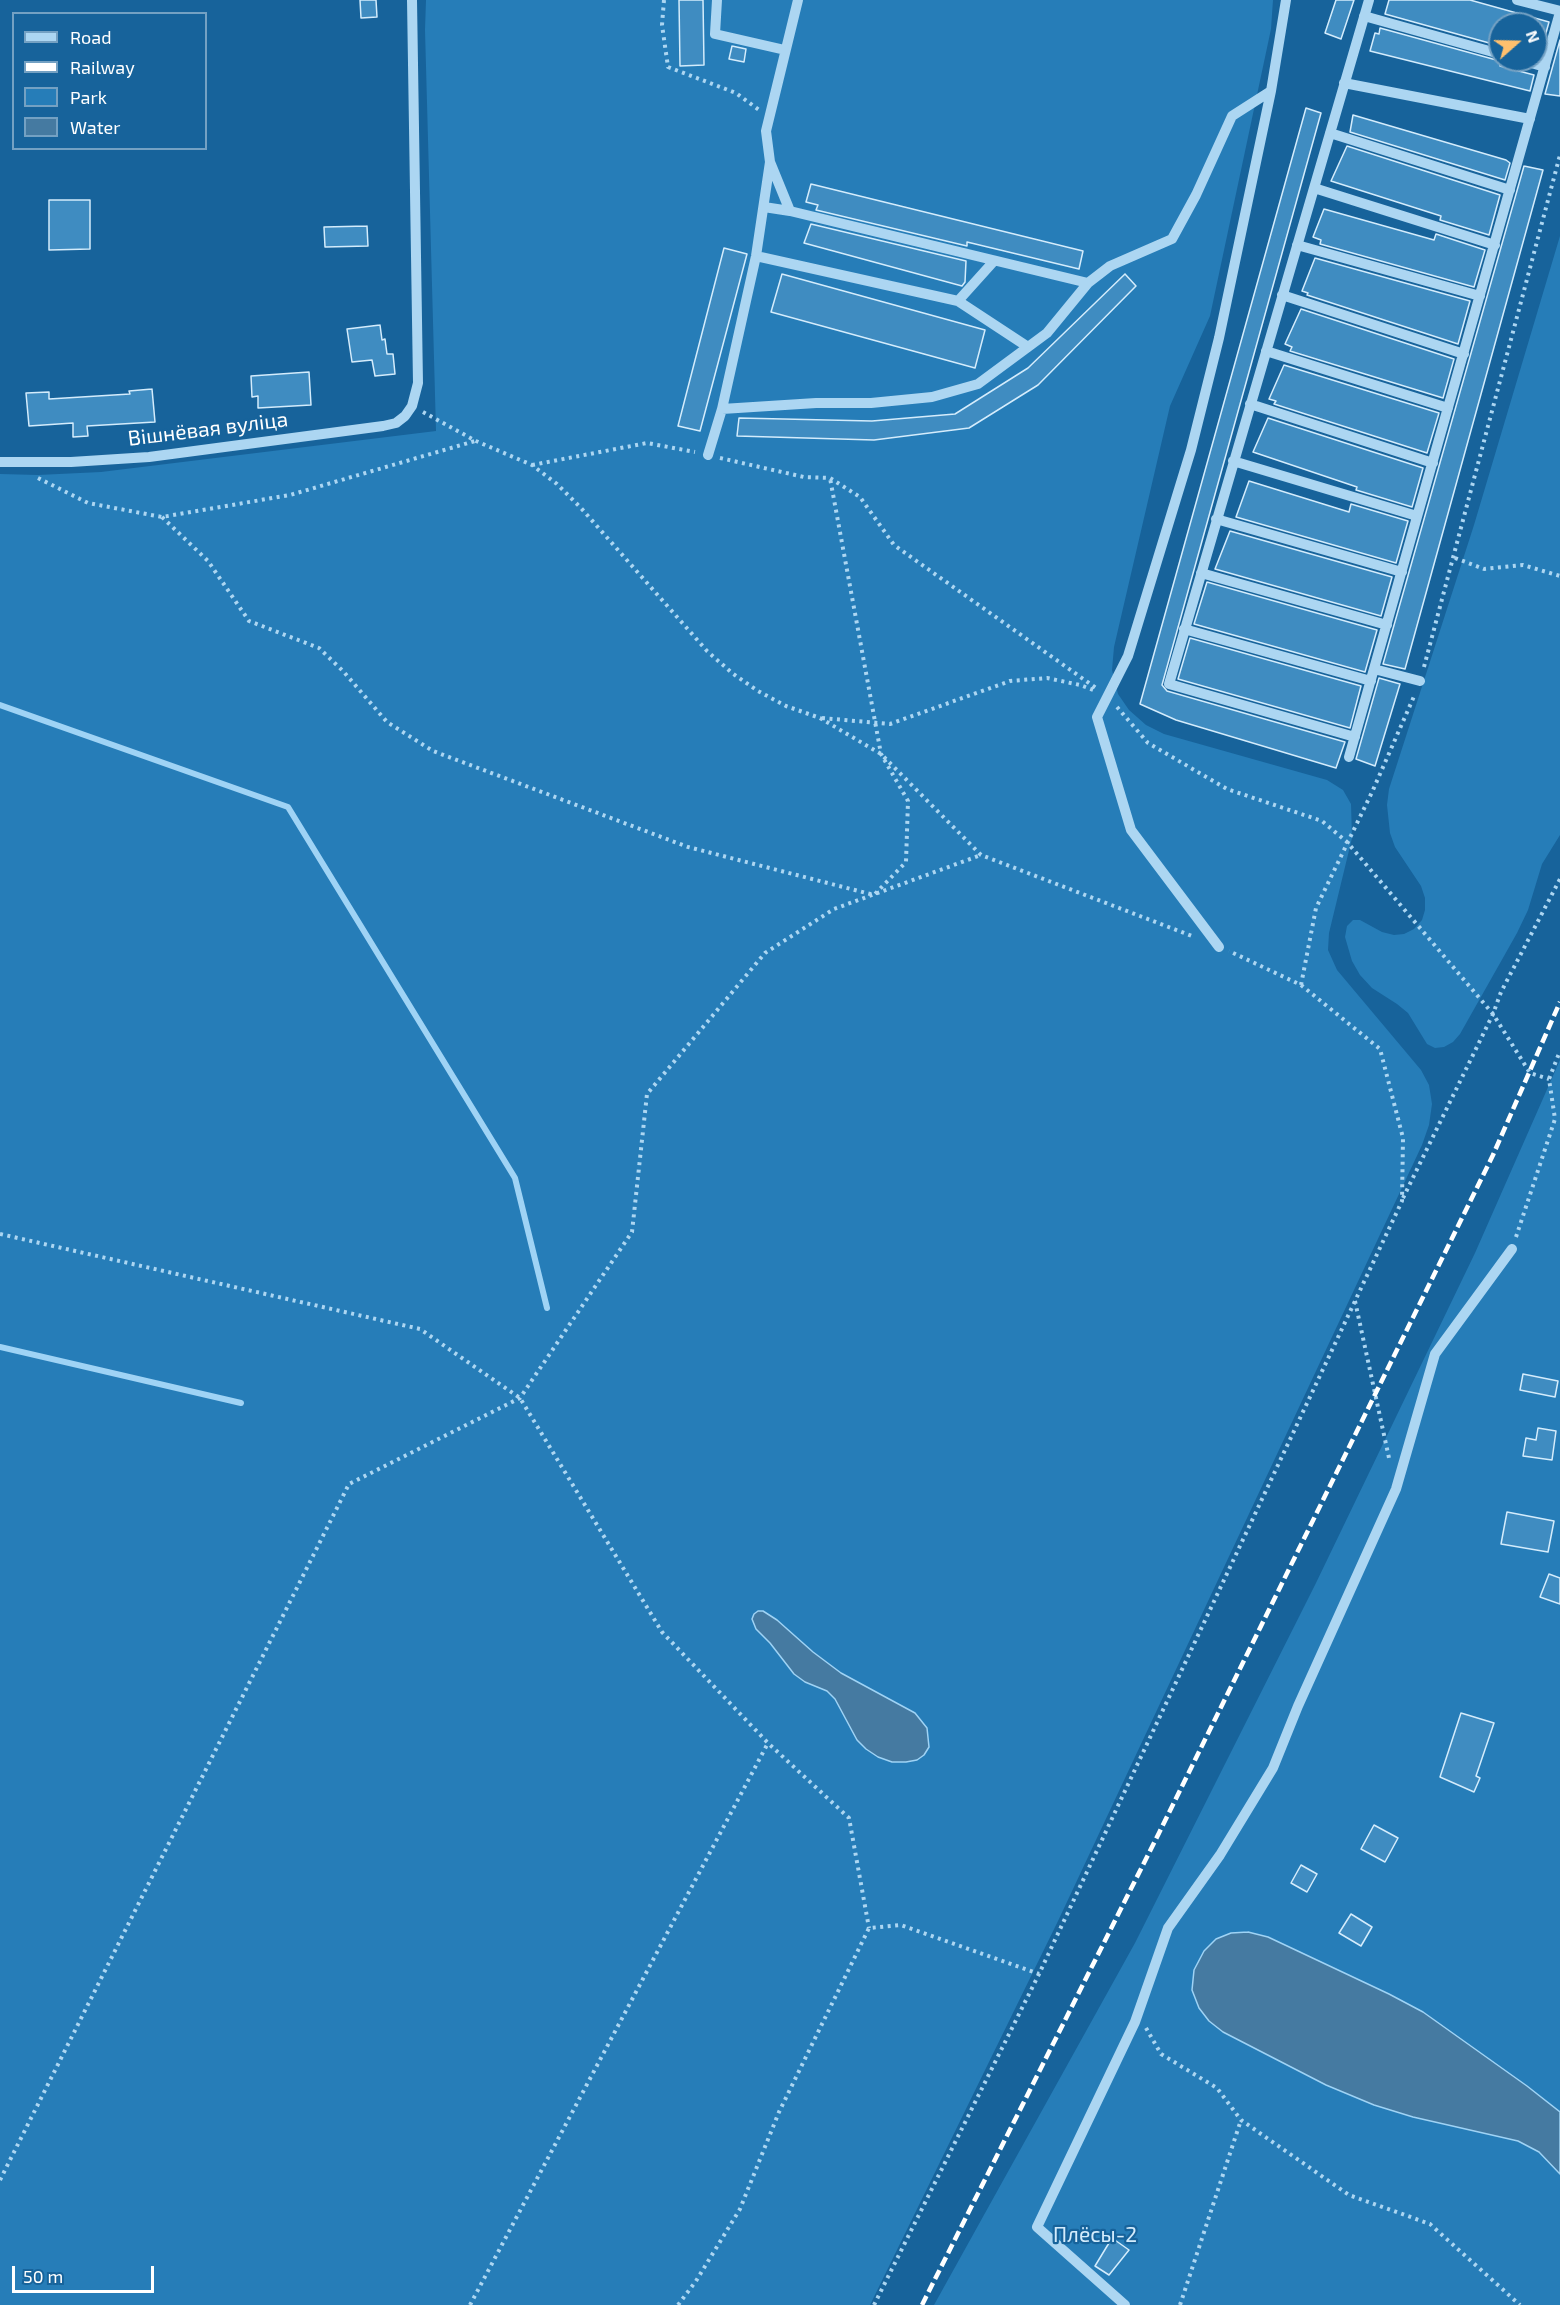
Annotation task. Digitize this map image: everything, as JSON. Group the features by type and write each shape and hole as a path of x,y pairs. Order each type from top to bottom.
{"street":[{"path":"412,0 418,369 417,394 412,406"},
{"path":"717,0 715,34 785,50"},
{"path":"790,211 770,162 766,131 798,0"},
{"path":"1219,947 1131,830 1097,717 1128,656 1191,450 1219,338 1271,91 1286,0"},
{"path":"1355,736 1169,684 1369,0"},
{"path":"1517,0 1560,12 1548,56"},
{"path":"1364,16 1488,51"},
{"path":"1349,758 1544,72"},
{"path":"1344,83 1530,119"},
{"path":"722,409 816,403 871,403 933,397 978,384 1047,333 1088,283 1110,266 1172,239 1196,195 1232,116 1271,91"},
{"path":"1330,134 1510,190"},
{"path":"708,455 722,409 756,256 770,162"},
{"path":"1314,188 1495,245"},
{"path":"764,207 790,211 1088,283"},
{"path":"1297,245 1480,296"},
{"path":"756,256 958,301 1028,347"},
{"path":"958,301 994,261"},
{"path":"1282,295 1464,354"},
{"path":"1266,351 1448,408"},
{"path":"1250,404 1432,464"},
{"name":"Вішнёвая вуліца","path":"4,462 71,462 149,457 383,426 396,423 412,406"},
{"path":"1233,461 1417,516"},
{"path":"1216,519 1402,572"},
{"path":"1201,573 1387,624"},
{"path":"1184,629 1371,681"},
{"path":"1374,669 1420,681"},
{"path":"1125,2305 1037,2227 1135,2022 1168,1928 1220,1854 1273,1768 1298,1706 1396,1489 1435,1354 1512,1249"}],"path":[{"path":"664,0 662,25 668,67 736,93 769,117"},
{"path":"1301,985 1316,908 1373,790 1420,681 1455,558 1560,155"},
{"path":"412,406 476,441 532,465 557,484 581,508 707,651 732,673 758,692 786,706 820,718 881,754 981,855 1219,947 1301,985 1380,1049 1403,1138 1402,1201"},
{"path":"4,462 88,503 162,517 290,495 476,441"},
{"path":"532,465 647,442 804,477 830,478 860,497 894,545 1107,696 1148,743 1227,789 1322,821 1347,842 1493,1014 1530,1073 1549,1079"},
{"path":"830,478 881,754 908,801 906,862 874,896"},
{"path":"162,517 208,561 249,621 319,648 343,671 387,722 433,751 688,847 874,896"},
{"path":"1455,558 1484,570 1523,565 1560,576"},
{"path":"820,718 890,724 1011,681 1047,678 1080,685 1107,696"},
{"path":"0,2180 349,1484 520,1398 632,1232 647,1094 765,953 834,909 981,855"},
{"path":"874,2305 1039,1974 1355,1300 1493,1014 1501,992 1560,879"},
{"path":"1512,1249 1555,1119 1549,1079 1560,1050"},
{"path":"0,1234 420,1329 520,1398 662,1632 768,1743 849,1818 869,1928 779,2112 740,2209 696,2281 678,2305"},
{"path":"1355,1300 1396,1489"},
{"path":"470,2305 768,1743"},
{"path":"869,1928 901,1925 1039,1974"},
{"path":"1135,2022 1147,2029 1161,2054 1217,2088 1241,2120 1349,2195 1430,2224 1520,2305"},
{"path":"1180,2305 1241,2120"}],"green space":[{"path":"426,0 1273,0 1271,29 1210,316 1170,406 1114,647 1112,670 1118,694 1129,710 1146,725 1164,734 1327,780 1343,790 1351,804 1352,838 1329,933 1328,950 1337,970 1421,1070 1429,1085 1432,1104 1429,1125 1422,1145 1058,1921 870,2305 0,2305 0,474 101,472 436,431"},
{"path":"1560,236 1560,835 1542,864 1528,910 1517,933 1460,1034 1453,1042 1444,1047 1435,1048 1427,1044 1408,1013 1372,988 1360,975 1352,961 1345,937 1347,926 1353,920 1360,920 1382,932 1394,935 1404,934 1414,929 1422,920 1425,898 1421,886 1395,847 1390,833 1387,805 1389,789 1474,525"},
{"name":"Плёсы-2","path":"1560,1060 1560,2305 934,2305 1135,1943 1315,1585 1475,1253"}],"water":[{"path":"758,1611 763,1611 777,1620 841,1673 915,1713 927,1728 929,1747 924,1755 917,1760 892,1762 866,1749 857,1740 835,1699 827,1691 805,1682 794,1674 756,1629 752,1619"},
{"path":"1248,1932 1268,1937 1423,2012 1527,2086 1560,2112 1560,2174 1539,2152 1518,2141 1413,2117 1374,2105 1326,2085 1223,2032 1209,2021 1199,2008 1192,1990 1194,1970 1204,1951 1216,1939 1231,1933"}],"building":[{"path":"360,0 376,0 377,17 361,18"},
{"path":"679,0 703,0 704,65 680,66"},
{"path":"1336,0 1354,0 1341,39 1325,33"},
{"path":"1389,0 1470,0 1513,12 1488,12 1488,43 1385,14"},
{"path":"1380,28 1488,58 1488,72 1523,72 1534,75 1530,91 1370,51 1375,33 1379,34"},
{"path":"1560,40 1560,96 1545,94"},
{"path":"732,46 746,49 744,62 729,59"},
{"path":"1306,108 1321,113 1162,685 1167,691 1345,742 1336,768 1176,720 1140,704"},
{"path":"1353,115 1506,160 1510,163 1505,180 1350,132"},
{"path":"1347,146 1500,195 1489,235 1440,220 1441,216 1331,181"},
{"path":"1524,166 1543,170 1405,669 1383,664"},
{"path":"811,184 1083,251 1079,269 967,242 967,246 816,210 818,205 806,202"},
{"path":"49,200 90,200 90,249 49,250"},
{"path":"1324,209 1434,240 1436,234 1485,250 1474,287 1320,244 1321,240 1313,237"},
{"path":"811,224 966,261 965,282 962,286 804,243"},
{"path":"367,226 368,246 325,247 324,227"},
{"path":"724,248 747,254 700,431 678,426"},
{"path":"1315,258 1470,301 1458,344 1307,295 1308,293 1302,291"},
{"path":"782,274 985,330 975,368 771,312"},
{"path":"1125,274 1136,286 1038,385 969,428 874,440 737,436 739,418 872,421 955,414 1028,368"},
{"path":"1301,309 1454,359 1443,398 1290,351 1292,347 1285,344"},
{"path":"380,325 387,354 393,354 395,374 375,376 372,360 352,362 347,329"},
{"path":"1284,365 1439,413 1427,453 1274,404 1276,401 1269,399"},
{"path":"309,372 311,405 258,408 258,396 252,397 251,376"},
{"path":"152,389 155,422 87,426 88,436 73,437 73,423 29,426 26,393 49,392 49,399 130,394 129,391"},
{"path":"1268,418 1423,468 1412,507 1356,490 1357,487 1253,452"},
{"path":"1249,481 1349,512 1351,504 1408,521 1396,563 1236,517"},
{"path":"1230,531 1392,577 1381,616 1215,569"},
{"path":"1207,582 1377,630 1365,672 1194,624"},
{"path":"1190,638 1361,686 1350,728 1178,679"},
{"path":"1379,678 1400,684 1375,766 1356,759"},
{"path":"1523,1374 1558,1381 1555,1397 1520,1390"},
{"path":"1538,1428 1556,1431 1552,1460 1523,1456 1526,1438 1536,1440"},
{"path":"1507,1512 1554,1521 1548,1552 1501,1544"},
{"path":"1549,1574 1560,1578 1560,1604 1540,1597"},
{"path":"1461,1713 1494,1723 1476,1776 1480,1778 1474,1792 1440,1777"},
{"path":"1374,1825 1398,1838 1385,1862 1361,1849"},
{"path":"1301,1865 1317,1874 1307,1892 1291,1883"},
{"path":"1351,1914 1372,1927 1361,1946 1339,1933"},
{"path":"1112,2238 1129,2250 1109,2275 1095,2266"}],"waterway":[{"path":"0,705 288,807 515,1178 547,1308"},
{"path":"0,1347 241,1403"}],"railway":[{"path":"922,2305 1159,1833 1493,1155 1560,1002"}]}
